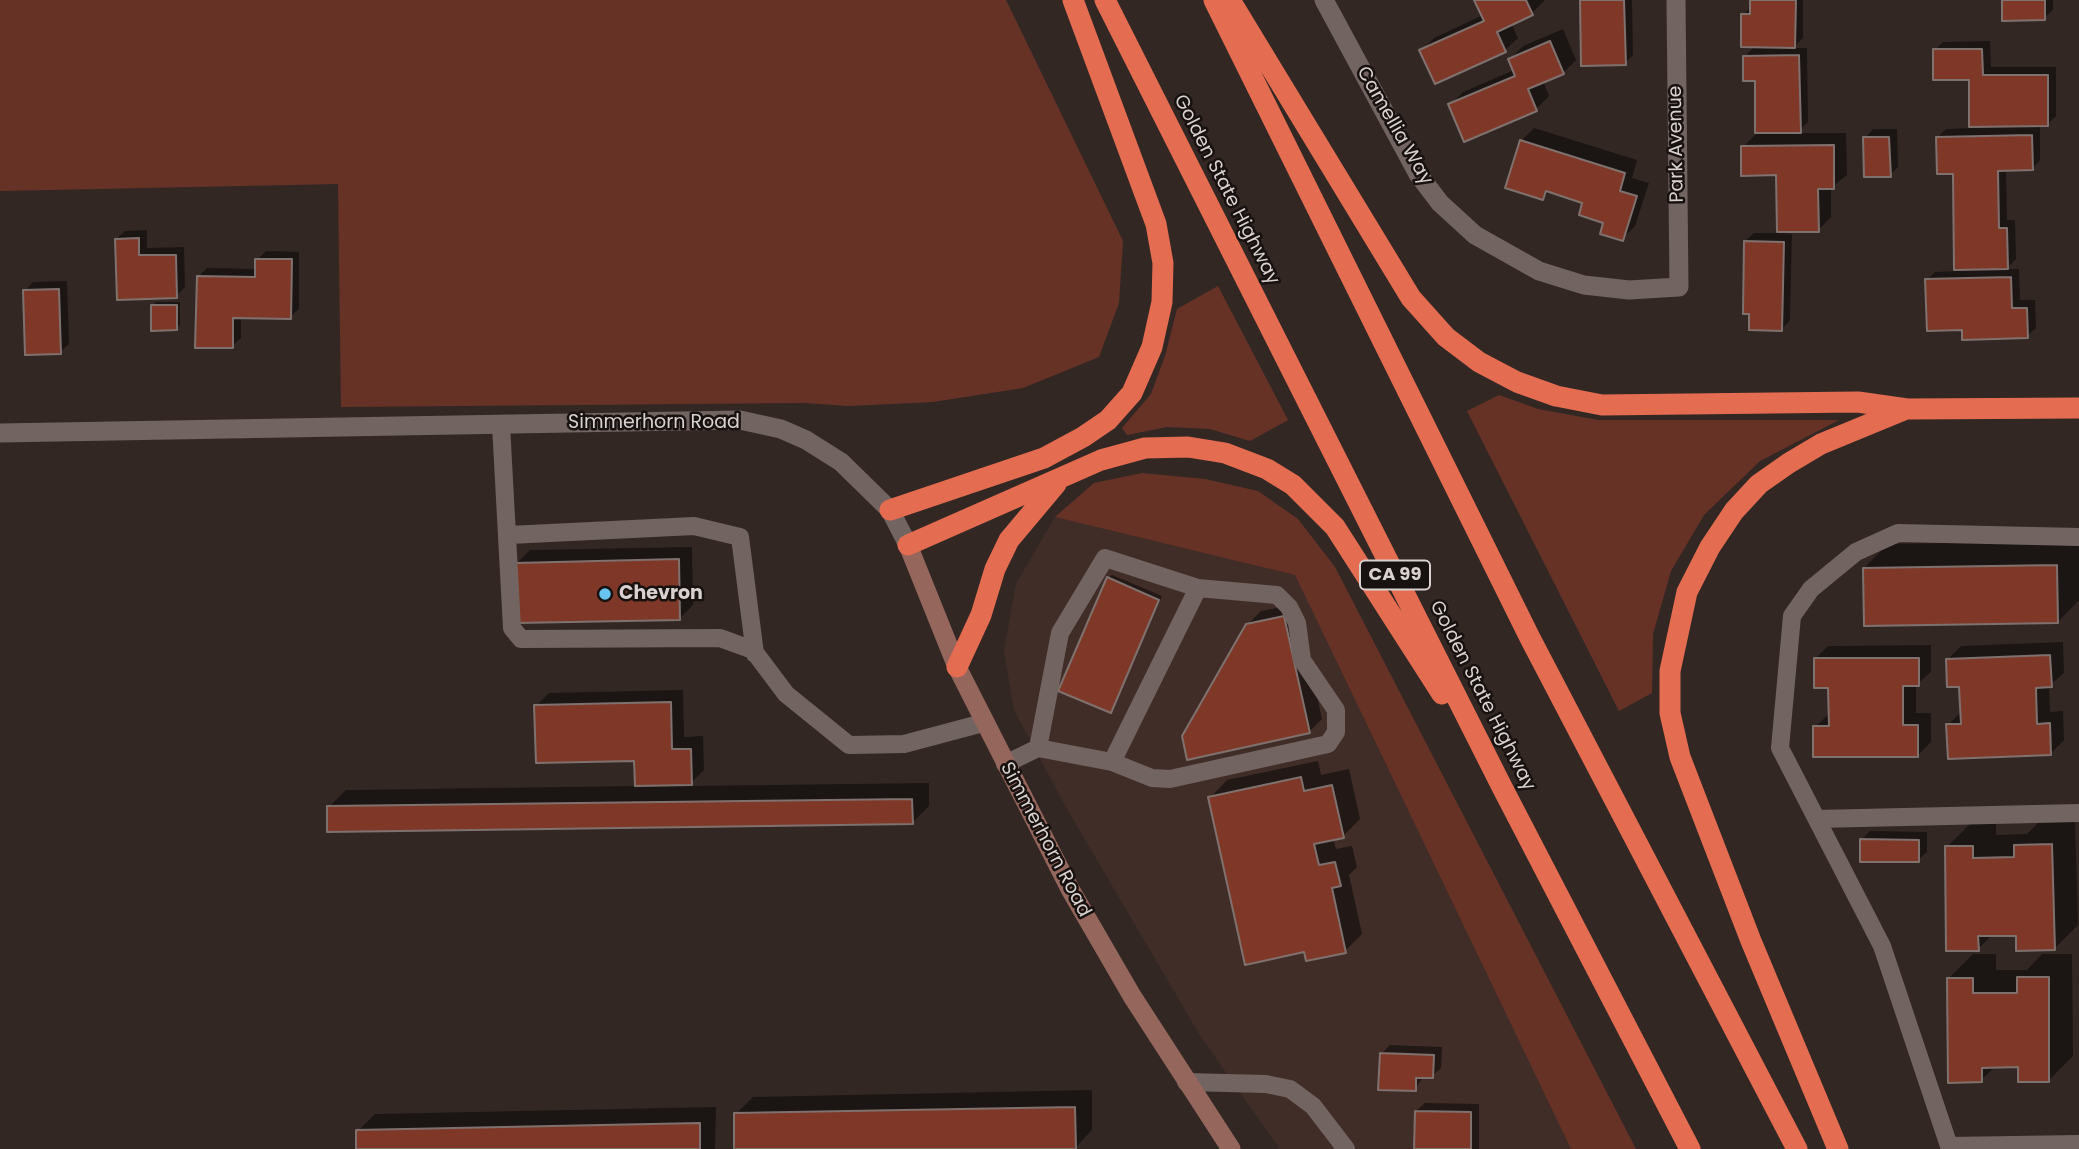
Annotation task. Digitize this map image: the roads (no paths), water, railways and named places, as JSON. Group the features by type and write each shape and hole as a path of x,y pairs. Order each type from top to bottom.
{"highway":[{"path":"890,510 1044,458 1083,437 1108,420 1132,393 1152,347 1162,302 1163,263 1156,224 1073,0"},
{"name":"Golden State Highway","path":"1105,0 1502,786 1690,1149"},
{"path":"1214,0 1530,638 1797,1149"},
{"path":"1230,0 1411,298 1446,337 1479,362 1517,382 1556,396 1602,405 1858,402 1907,409 2079,408"},
{"path":"1838,1149 1751,941 1680,757 1670,713 1670,671 1687,592 1710,547 1751,493 1789,463 1821,444 1907,409"},
{"path":"908,545 1101,460 1145,448 1188,447 1225,453 1267,469 1293,485 1335,527 1502,786"},
{"path":"957,667 981,615 995,569 1009,540 1062,477"}],"main road":[{"name":"Simmerhorn Road","path":"908,545 957,667 983,723 1070,888 1186,1082 1231,1149"}],"street":[{"name":"Camellia Way","path":"1324,0 1418,174 1440,203 1475,235 1539,271 1584,285 1629,290 1679,287"},
{"name":"Park Avenue","path":"1676,0 1679,287"},
{"name":"Simmerhorn Road","path":"0,433 740,420 781,429 806,440 841,462 890,510 908,545"}],"lane":[{"path":"501,425 512,628 521,639 720,638 752,650 786,694 849,745 904,744 983,723"},
{"path":"509,535 694,526 740,537 755,654"},
{"path":"2079,537 1898,533 1856,552 1811,589 1792,616 1780,748 1882,946 1949,1146 2079,1144"},
{"path":"1005,764 1038,748 1112,762 1152,778 1170,779 1328,744 1336,732 1336,710 1302,660 1297,623 1289,607 1277,595 1198,588 1105,558 1060,633 1038,748"},
{"path":"1112,762 1198,588"},
{"path":"1817,819 2079,813"},
{"path":"1186,1082 1266,1084 1290,1089 1313,1106 1346,1149"}],"place":[{"name":"Chevron","path":"605,594"}]}
